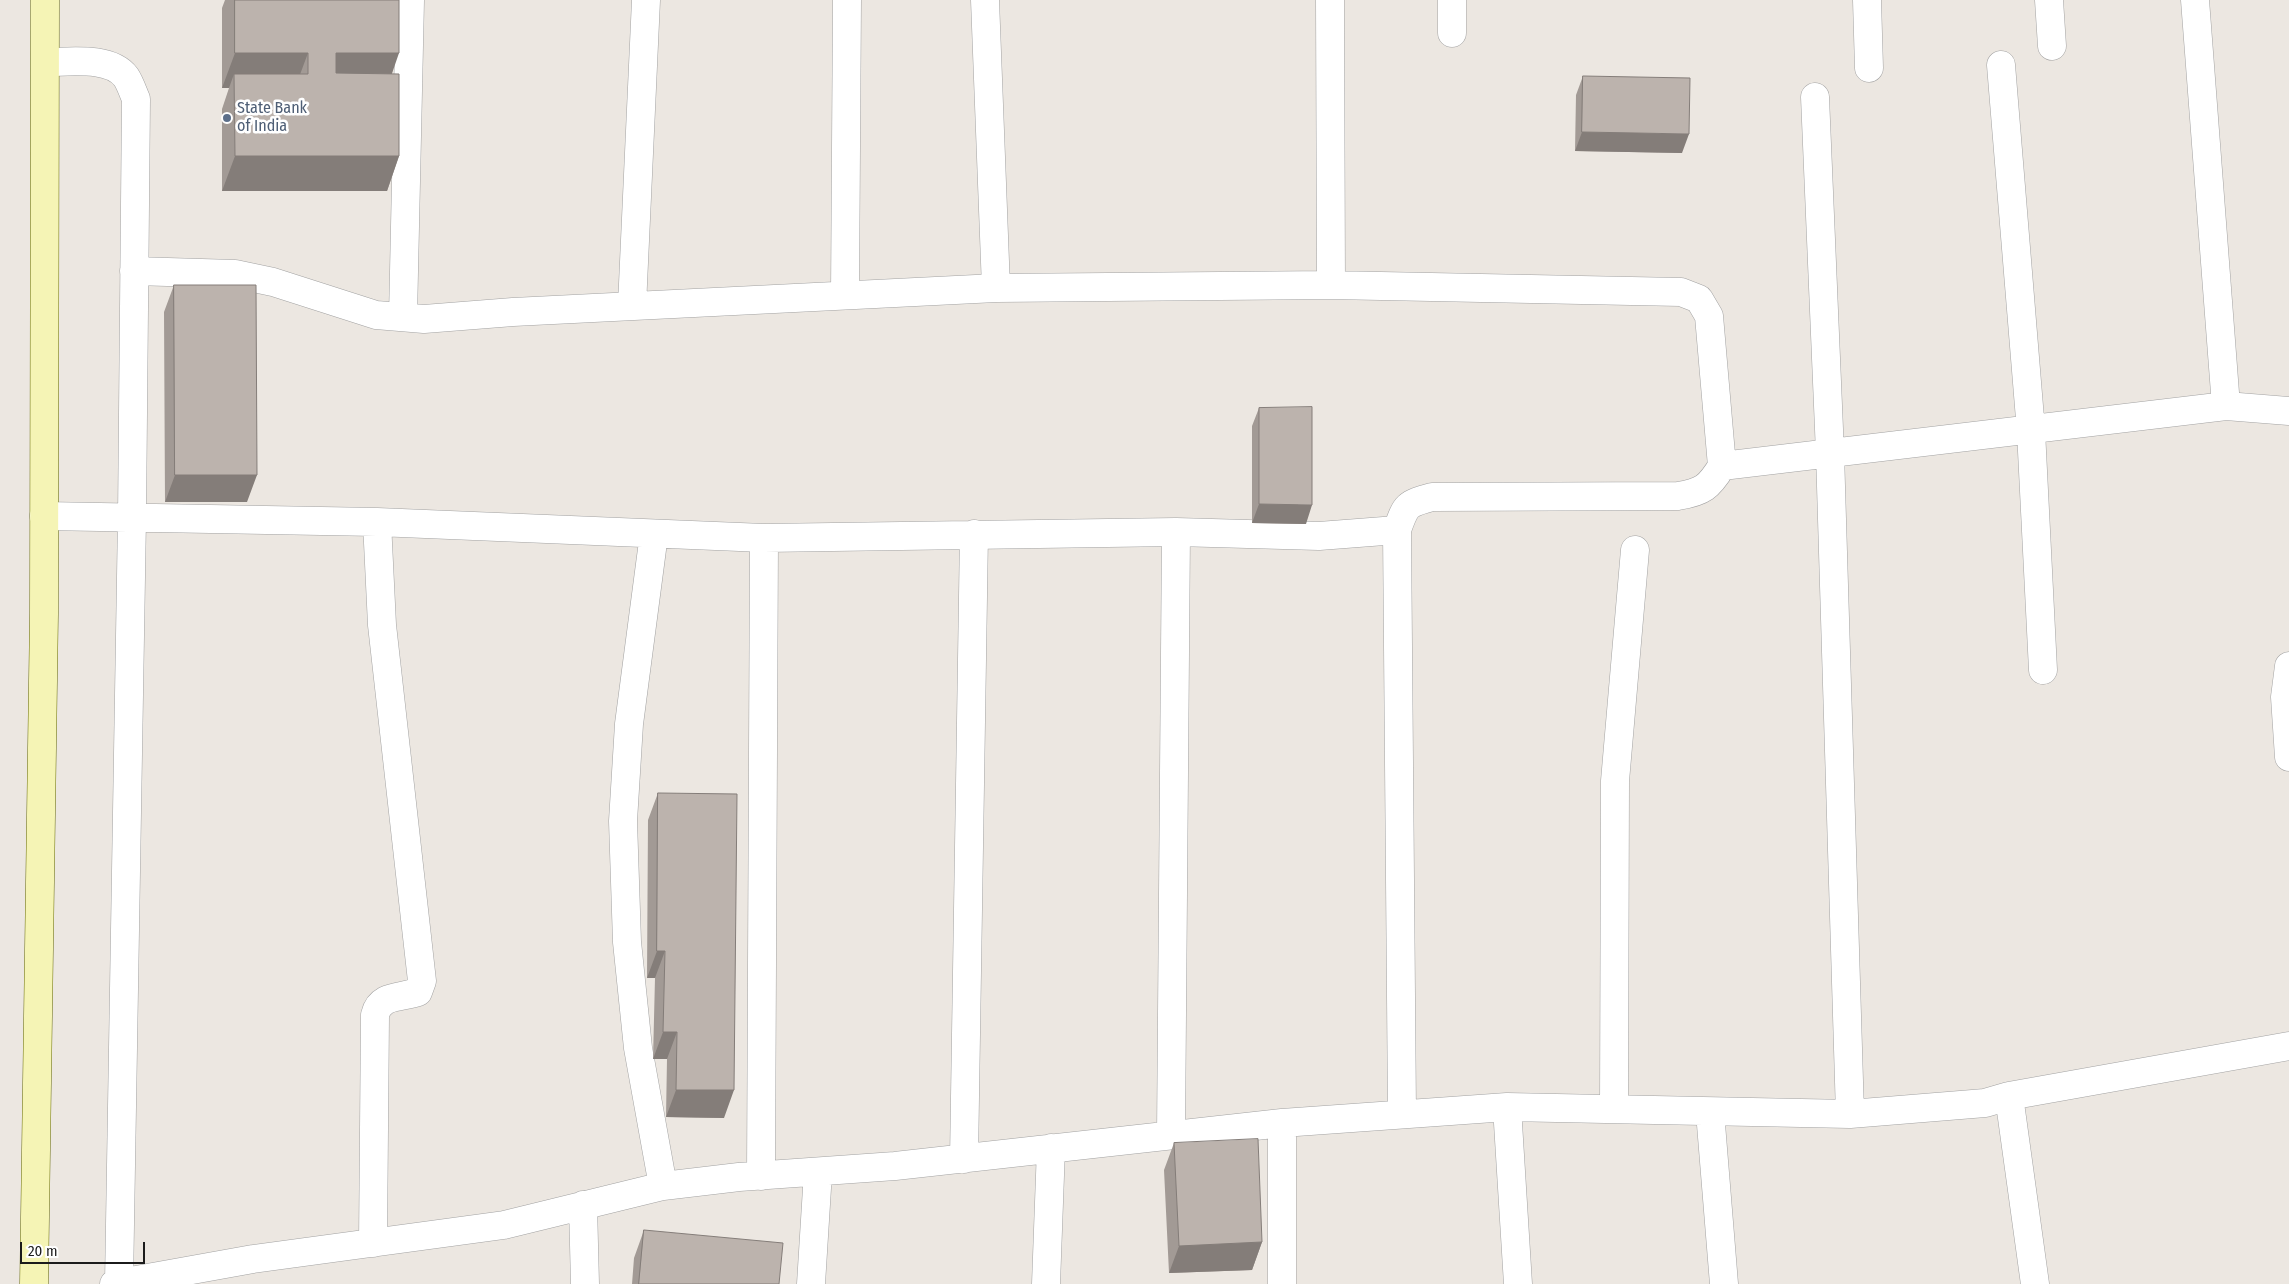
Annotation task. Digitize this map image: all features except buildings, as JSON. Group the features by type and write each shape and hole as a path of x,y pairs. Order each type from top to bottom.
{"street":[{"path":"34,1284 44,624 47,62 45,0"},
{"path":"403,317 410,0"},
{"path":"632,306 646,0"},
{"path":"845,295 847,0"},
{"path":"985,0 996,288"},
{"path":"1330,0 1331,285"},
{"path":"1452,0 1452,33"},
{"path":"1867,0 1868,68"},
{"path":"2049,0 2052,46"},
{"path":"2195,0 2226,406"},
{"path":"47,62 94,63 116,67 126,78 136,99 132,518 119,1283"},
{"path":"2001,65 2031,431 2043,670"},
{"path":"1816,97 1830,453 1850,1114"},
{"path":"134,272 235,274 273,282 376,315 424,319 513,312 996,288 1331,285 1682,292 1700,299 1709,316 1722,466 1712,482 1698,492 1678,496 1432,497 1416,501 1405,508 1397,530 1402,1113"},
{"path":"1722,466 2031,431 2226,406 2289,411"},
{"path":"44,516 377,522 764,538 1176,532 1319,536 1397,530"},
{"path":"373,1243 375,1015 377,1006 386,999 418,992 422,982 392,697 382,625 377,522"},
{"path":"1171,1134 1176,532"},
{"path":"654,534 629,724 623,821 628,942 638,1048 663,1186"},
{"path":"964,1159 974,534"},
{"path":"761,1176 764,538"},
{"path":"1614,1110 1615,781 1635,550"},
{"path":"2289,666 2285,697 2289,757"},
{"path":"114,1284 253,1259 504,1225 663,1186 964,1159 1171,1134 1402,1113 1507,1107 1850,1114 1986,1103 2009,1096 2289,1046"},
{"path":"2009,1096 2035,1284"},
{"path":"1507,1107 1518,1284"},
{"path":"1710,1112 1724,1284"},
{"path":"1282,1123 1282,1284"},
{"path":"1046,1284 1051,1148"},
{"path":"811,1284 818,1172"},
{"path":"583,1206 585,1284"}],"place":[{"name":"State Bank of India","path":"227,118"}]}
